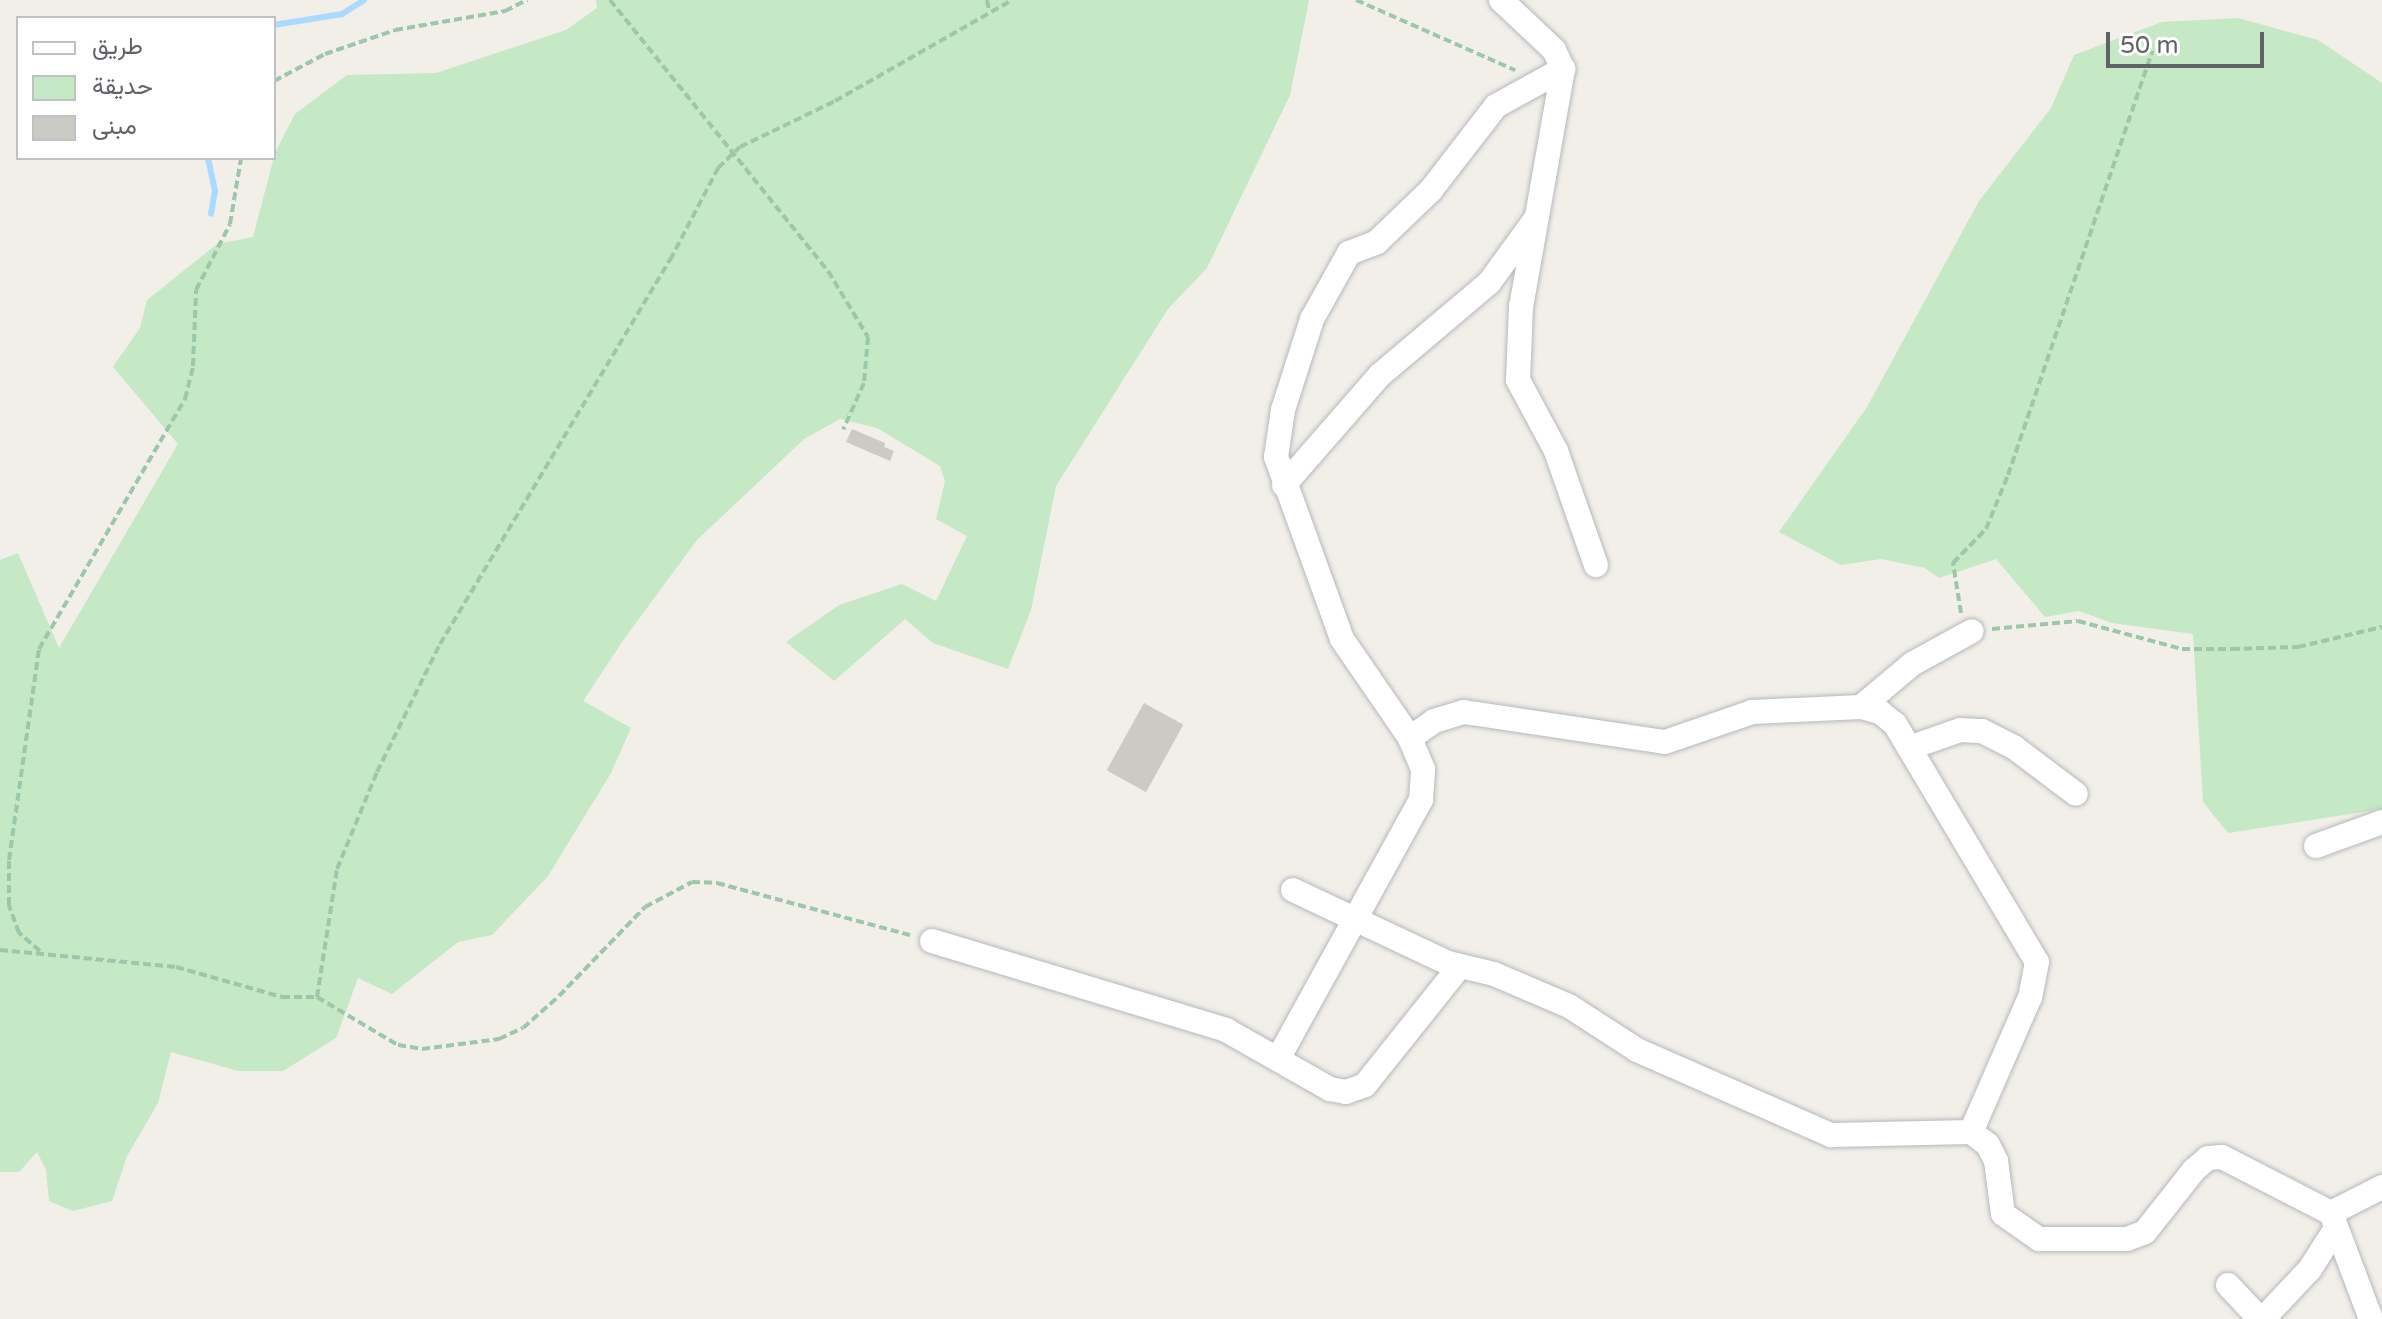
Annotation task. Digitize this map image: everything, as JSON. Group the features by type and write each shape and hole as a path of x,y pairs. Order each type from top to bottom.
{"street":[{"path":"1501,0 1554,50 1563,69 1521,306 1518,380 1556,451 1596,565"},
{"path":"1279,1057 1359,918 1421,800 1423,769 1410,738 1342,639 1276,457 1283,410 1312,319 1349,253 1377,242 1431,190 1496,106 1537,80 1563,69"},
{"path":"1284,485 1380,375 1489,283 1538,216"},
{"path":"1861,707 1912,664 1972,631"},
{"path":"1410,738 1434,721 1464,712 1665,742 1752,712 1861,707 1880,712 1909,748 2037,962 2030,997 1971,1132"},
{"path":"1909,748 1960,730 1982,731 2015,748 2076,794"},
{"path":"2316,846 2382,822"},
{"path":"1293,890 1460,966 1494,974 1569,1006 1637,1050 1831,1135 1971,1132 1988,1145 1996,1161 2003,1214 2039,1239 2127,1239 2145,1232 2208,1158 2237,1162 2334,1221 2371,1319"},
{"path":"932,941 1226,1030 1279,1057 1330,1089 1355,1092 1460,966"},
{"path":"2228,1285 2262,1319 2310,1269 2334,1221 2382,1187"}],"path":[{"path":"276,80 325,54 395,30 505,11 527,0"},
{"path":"610,0 828,271 868,337 864,383 843,430"},
{"path":"987,0 989,10"},
{"path":"317,997 337,869 350,830 440,644 670,260 718,168 734,153 835,101 989,10 1012,0"},
{"path":"1356,0 1537,80"},
{"path":"2152,51 2008,475 1986,529 1953,563 1956,600 1972,631 2078,621 2182,649 2298,647 2382,627"},
{"path":"42,953 19,933 9,905 9,860 39,649 185,399 193,366 196,290 230,224 241,160"},
{"path":"0,950 176,967 282,997 317,997 398,1045 422,1049 499,1039 523,1028 559,996 645,907 692,882 717,883 932,941"}],"green space":[{"path":"596,0 1309,0 1290,95 1207,268 1168,309 1056,486 1031,610 1008,669 933,643 905,619 834,681 786,642 839,605 902,584 936,601 967,536 936,519 945,481 940,466 877,428 840,419 804,439 697,540 624,639 583,701 631,728 611,773 548,876 492,935 458,942 392,994 358,978 336,1038 283,1071 238,1071 171,1052 158,1103 127,1156 112,1201 73,1211 49,1201 46,1170 37,1152 19,1172 0,1172 0,560 18,553 59,648 178,444 113,367 140,328 147,300 217,244 253,237 276,151 295,114 347,75 436,73 566,30 597,8"},
{"path":"2238,18 2318,40 2382,83 2382,809 2228,833 2203,802 2193,634 2112,623 2079,611 2045,617 1996,559 1939,578 1925,568 1881,559 1841,565 1779,532 1867,407 1979,201 2051,108 2074,55 2162,22"}],"building":[{"path":"852,429 885,443 884,447 894,451 890,461 846,442"},
{"path":"1144,703 1183,725 1146,792 1107,770"}],"waterway":[{"path":"276,25 342,14 364,0"},
{"path":"208,160 215,191 211,214"}]}
